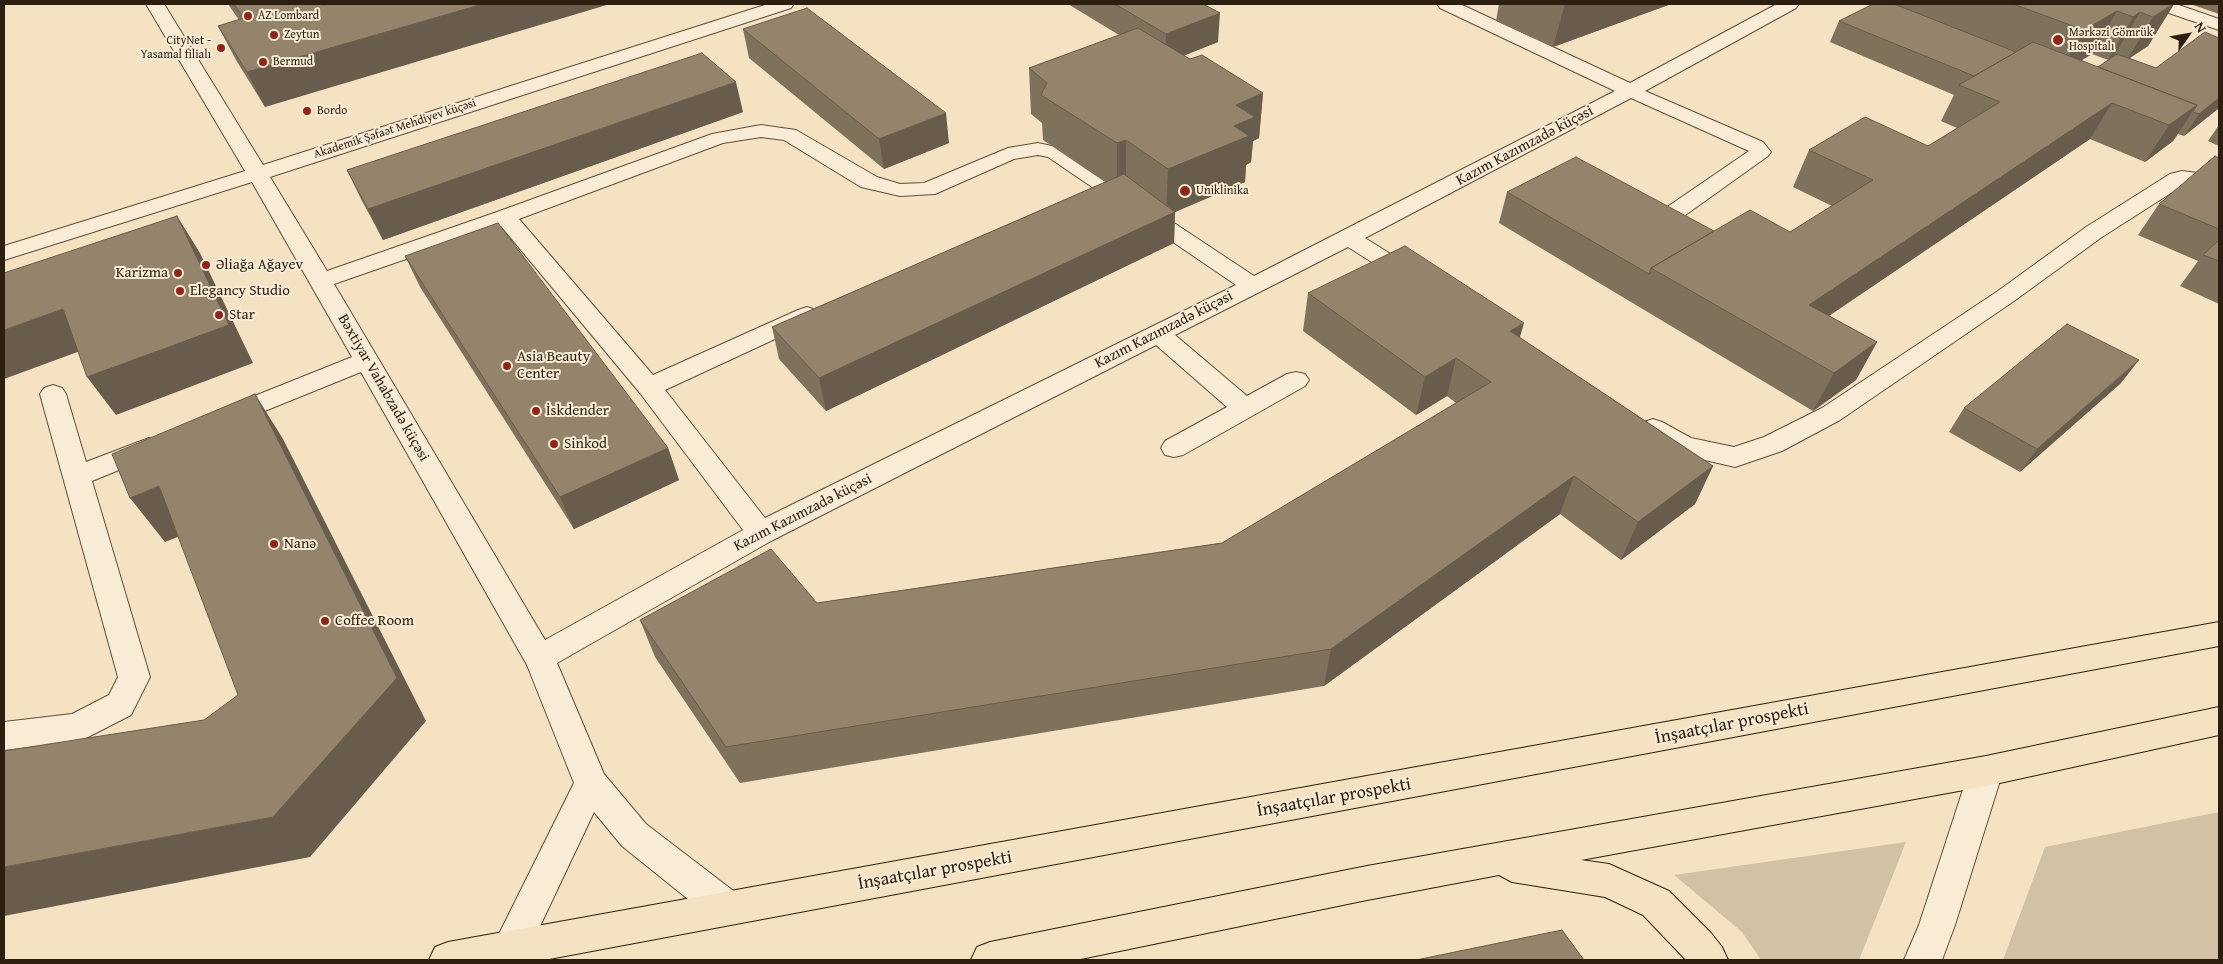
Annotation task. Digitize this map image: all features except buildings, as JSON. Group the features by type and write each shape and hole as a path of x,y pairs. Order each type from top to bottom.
{"main road":[{"name":"İnşaatçılar prospekti","path":"448,960 2219,634"},
{"path":"990,960 1367,883 1986,771 2219,721"},
{"path":"1483,863 1564,872 1609,881 1656,903 1709,960"}],"street":[{"name":"Bəxtiyar Vahabzadə küçəsi","path":"154,4 321,282 539,658 552,684 590,783 634,835 727,908"},
{"name":"Akademik Şəfaət Mehdiyev küçəsi","path":"4,253 257,174 743,9 785,4"},
{"path":"1446,4 1630,91 1756,146 1761,152 1662,221"},
{"name":"Kazım Kazımzadə küçəsi","path":"539,658 761,532 1349,238 1630,91 1790,4"},
{"path":"2160,4 2219,25"},
{"path":"321,282 719,138 761,131 789,134 869,182 900,190 927,189 974,171 1008,154 1038,149 1054,152 1253,286"},
{"path":"1634,416 1684,446 1735,457 1773,444 1831,414 2006,296 2094,232 2178,179 2182,177 2190,178 2219,190"},
{"path":"505,217 649,387 761,532"},
{"path":"1349,238 1433,290"},
{"path":"649,387 829,304"},
{"path":"1158,334 1245,409"},
{"path":"203,426 366,360"},
{"path":"1174,448 1296,380"},
{"path":"4,736 77,727 120,705 134,677 53,394"},
{"path":"76,477 167,440"},
{"path":"1924,960 1986,771"},
{"path":"511,948 590,783"}],"shaded area":[{"path":"2219,812 2219,960 2003,960 2045,847"},
{"path":"1906,842 1859,960 1761,960 1742,932 1674,875"}],"place":[{"name":"AZ Lombard","path":"248,16"},
{"name":"Zeytun","path":"274,35"},
{"name":"Mərkəzi Gömrük Hospitalı","path":"2058,40"},
{"name":"CityNet - Yasamal filialı","path":"221,48"},
{"name":"Bermud","path":"263,62"},
{"name":"Bordo","path":"307,111"},
{"name":"Uniklinika","path":"1185,191"},
{"name":"Əliağa Ağayev","path":"206,265"},
{"name":"Karizma","path":"178,273"},
{"name":"Elegancy Studio","path":"180,291"},
{"name":"Star","path":"219,315"},
{"name":"Asia Beauty Center","path":"507,366"},
{"name":"İskdender","path":"536,411"},
{"name":"Sinkod","path":"554,444"},
{"name":"Nanə","path":"274,544"},
{"name":"Coffee Room","path":"325,621"}]}
